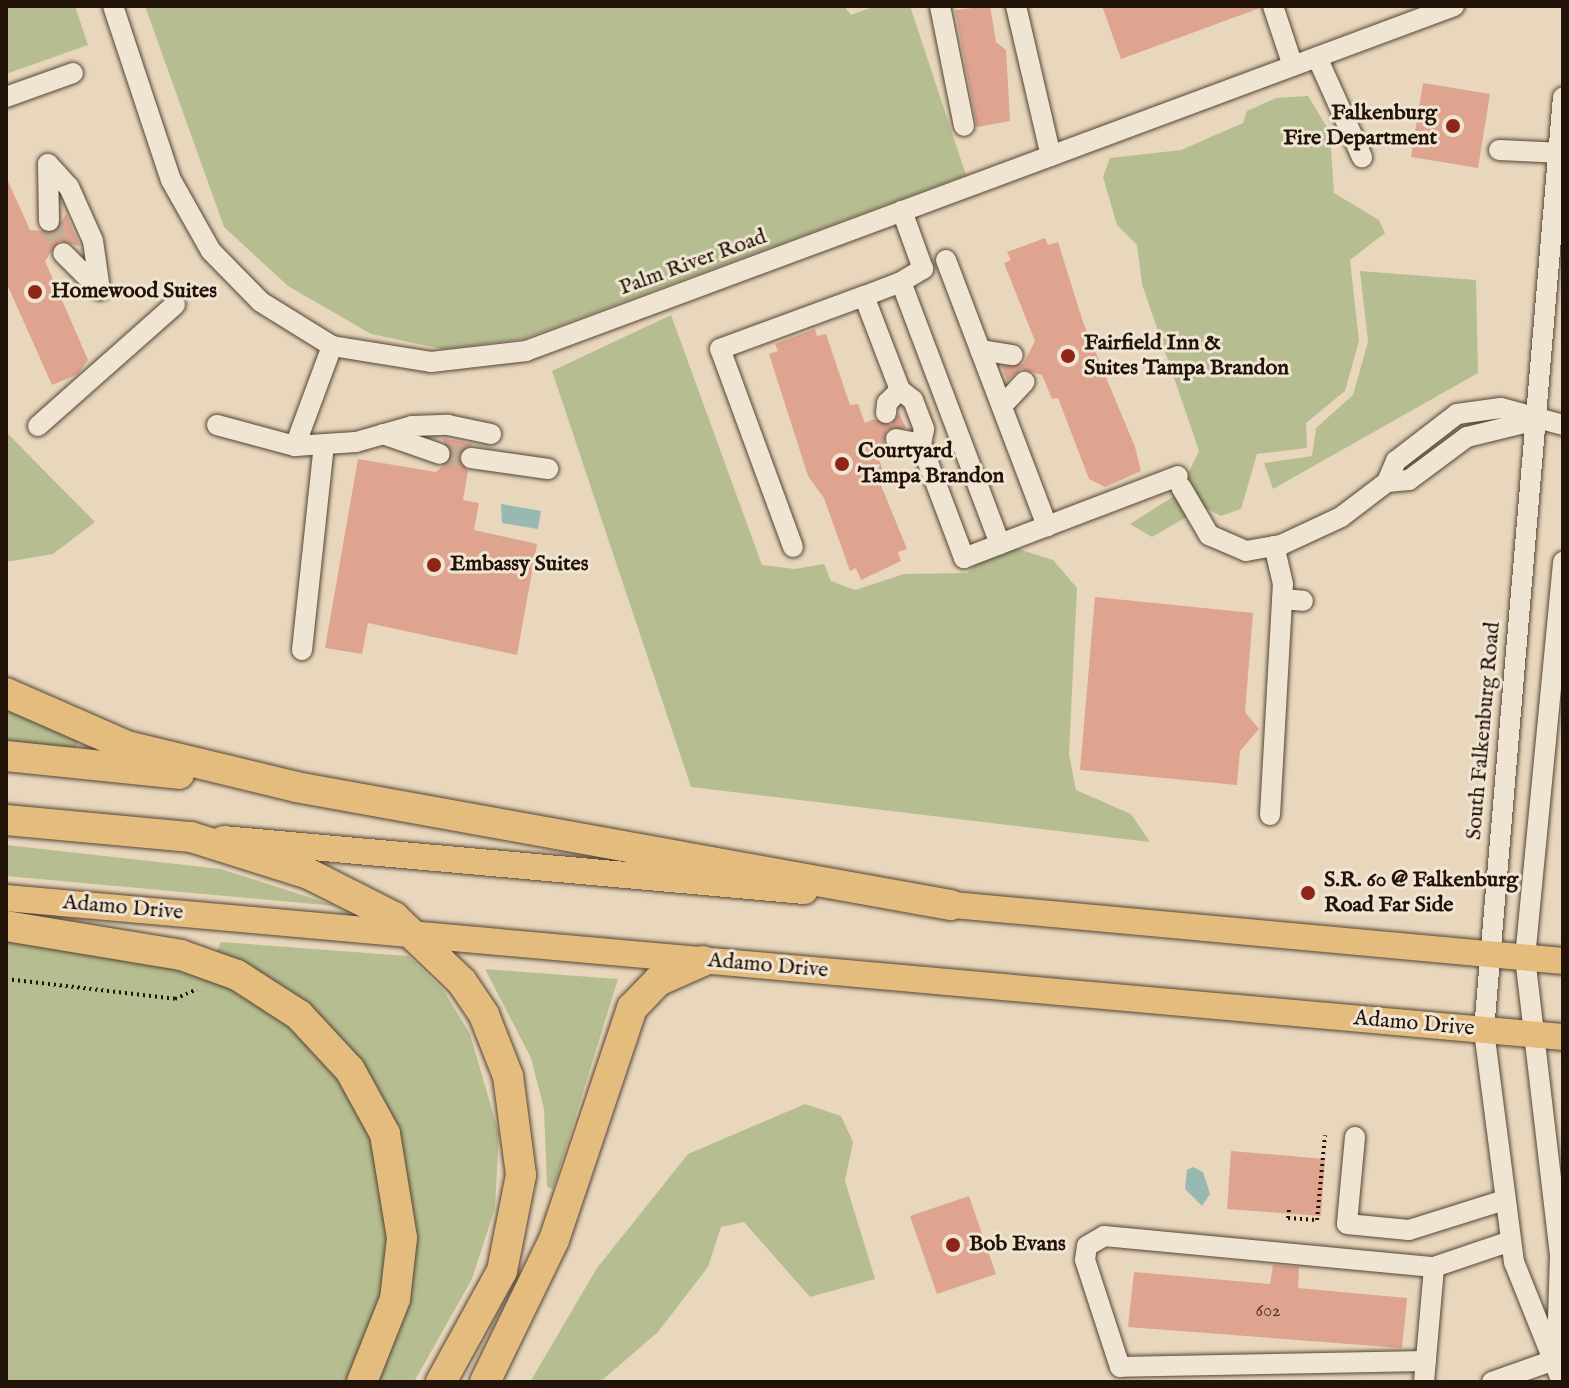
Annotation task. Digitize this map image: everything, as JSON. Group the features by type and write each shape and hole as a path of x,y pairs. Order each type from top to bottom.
{"highway":[{"path":"6,693 127,746 296,787 950,905"},
{"path":"6,756 296,787"},
{"path":"6,820 191,837 339,885 418,934 484,1015 508,1076 522,1152 519,1209 502,1271 441,1382"},
{"path":"6,926 181,955 237,975 299,1015 350,1070 385,1134 402,1238 395,1299 362,1382"},
{"path":"485,1382 563,1217 632,1008 658,981 703,961"}],"main road":[{"path":"191,837 1563,961"},
{"name":"Adamo Drive","path":"6,898 1563,1037"}],"street":[{"name":"Palm River Road","path":"113,6 171,180 211,251 261,302 332,346 431,362 526,351 1454,6"},
{"path":"940,6 964,126"},
{"path":"1016,6 1051,156"},
{"path":"1273,6 1293,66"},
{"path":"1317,57 1362,157"},
{"path":"6,97 73,73"},
{"name":"South Falkenburg Road","path":"1562,1382 1557,1359 1511,1241 1484,1030 1488,954 1563,97"},
{"path":"1499,150 1560,153"},
{"path":"49,221 48,164 69,187 93,241 100,290 63,253"},
{"path":"793,547 720,349 901,282 923,269 902,211"},
{"path":"946,260 1047,526"},
{"path":"901,282 1000,544"},
{"path":"864,296 900,390 913,400 924,429 921,444 964,558 1047,526 1180,482 1209,535 1246,551 1274,546 1341,517 1387,482 1396,461 1457,414 1501,408 1563,425"},
{"path":"38,426 175,305"},
{"path":"295,446 332,346"},
{"path":"980,350 1013,355"},
{"path":"1002,406 1024,382"},
{"path":"886,413 887,403 900,390"},
{"path":"217,425 295,446 448,425 491,434"},
{"path":"383,434 440,454"},
{"path":"896,439 921,444"},
{"path":"302,650 324,444"},
{"path":"471,458 548,469"},
{"path":"1270,815 1285,724 1282,599 1274,546"},
{"name":"South Falkenburg Road","path":"1557,1359 1560,1238 1531,1034 1525,958 1563,562"},
{"path":"1282,599 1303,601"},
{"path":"1548,714 1563,689"},
{"path":"1355,1137 1347,1224 1409,1230 1505,1200"},
{"path":"1434,1267 1425,1372 1120,1367 1085,1260 1093,1238 1104,1236 1434,1267 1511,1241"},
{"path":"1492,1382 1557,1359"}],"path":[{"path":"6,979 175,999 208,984"},
{"path":"1289,1210 1288,1218 1317,1220 1325,1135"}],"green space":[{"path":"6,6 75,6 88,45 6,74"},
{"path":"145,6 844,6 851,15 875,6 910,6 966,175 523,339 442,349 371,334 288,286 224,227"},
{"path":"1308,96 1330,132 1334,193 1379,220 1385,233 1350,260 1359,341 1345,391 1306,423 1307,448 1257,454 1241,509 1221,516 1204,507 1152,537 1130,524 1179,493 1199,451 1142,284 1137,245 1117,225 1103,177 1110,158 1181,150 1243,123 1247,111 1276,98"},
{"path":"1360,271 1476,280 1478,373 1273,489 1264,463 1312,456 1316,428 1353,395 1368,342"},
{"path":"671,315 762,565 795,569 824,564 831,581 855,590 904,574 967,573 1000,543 1053,560 1077,588 1069,754 1076,790 1131,814 1150,842 691,787 552,371"},
{"path":"6,432 95,522 53,554 6,562"},
{"path":"6,707 79,739 76,748 6,741"},
{"path":"6,845 221,869 336,906 6,876"},
{"path":"6,938 120,954 225,979 318,1047 371,1132 392,1215 388,1290 351,1382 6,1382"},
{"path":"221,942 408,956 444,991 470,1034 499,1134 495,1208 472,1279 414,1382 375,1382 404,1309 379,1097 213,958"},
{"path":"485,969 618,979 553,1189 547,1187 544,1109 531,1058"},
{"path":"805,1104 841,1116 853,1142 845,1181 875,1279 810,1297 744,1222 721,1227 708,1267 658,1332 600,1382 530,1382 597,1268 688,1154"}],"water":[{"path":"501,504 541,511 538,529 502,523"},
{"path":"1193,1167 1203,1172 1210,1194 1202,1206 1185,1189 1187,1170"}],"building":[{"path":"990,6 996,42 1006,50 1010,121 977,127 955,10"},
{"path":"1102,6 1260,6 1260,8 1121,59"},
{"path":"1423,83 1490,94 1478,168 1411,157"},
{"name":"Homewood Suites","path":"6,177 30,230 55,232 66,214 80,246 59,241 45,261 88,360 78,374 52,385 6,282"},
{"name":"Fairfield Inn & Suites Tampa Brandon","path":"1045,238 1048,245 1058,242 1083,322 1135,447 1141,471 1105,487 1089,479 1058,398 1052,399 1042,375 1021,369 1007,381 1002,366 1023,364 1035,341 1004,263 1011,260 1007,252"},
{"name":"Courtyard Tampa Brandon","path":"815,329 817,336 826,334 850,405 858,404 865,423 874,419 891,425 899,413 906,428 887,430 884,444 875,449 885,476 878,478 907,549 898,552 901,561 861,580 856,568 850,571 824,498 808,476 769,354 778,351 775,344"},
{"name":"Embassy Suites","path":"442,438 473,444 458,457 468,471 463,500 479,503 474,530 537,544 517,655 368,623 362,654 325,648 358,459 436,472 452,458"},
{"path":"1095,597 1253,613 1245,712 1259,729 1240,751 1237,785 1080,770"},
{"path":"1231,1151 1325,1159 1321,1216 1227,1209"},
{"name":"Bob Evans","path":"969,1196 996,1274 937,1294 910,1216"},
{"path":"1273,1265 1299,1267 1298,1288 1407,1298 1402,1348 1128,1327 1134,1272 1270,1284"}],"tunnel":[{"path":"49,221 63,253"},
{"path":"440,454 471,458"}],"place":[{"name":"Falkenburg Fire Department","path":"1453,126"},
{"name":"Homewood Suites","path":"35,292"},
{"name":"Fairfield Inn & Suites Tampa Brandon","path":"1068,356"},
{"name":"Courtyard Tampa Brandon","path":"842,464"},
{"name":"Embassy Suites","path":"434,565"},
{"name":"S.R. 60 @ Falkenburg Road Far Side","path":"1308,893"},
{"name":"Bob Evans","path":"953,1245"}]}
